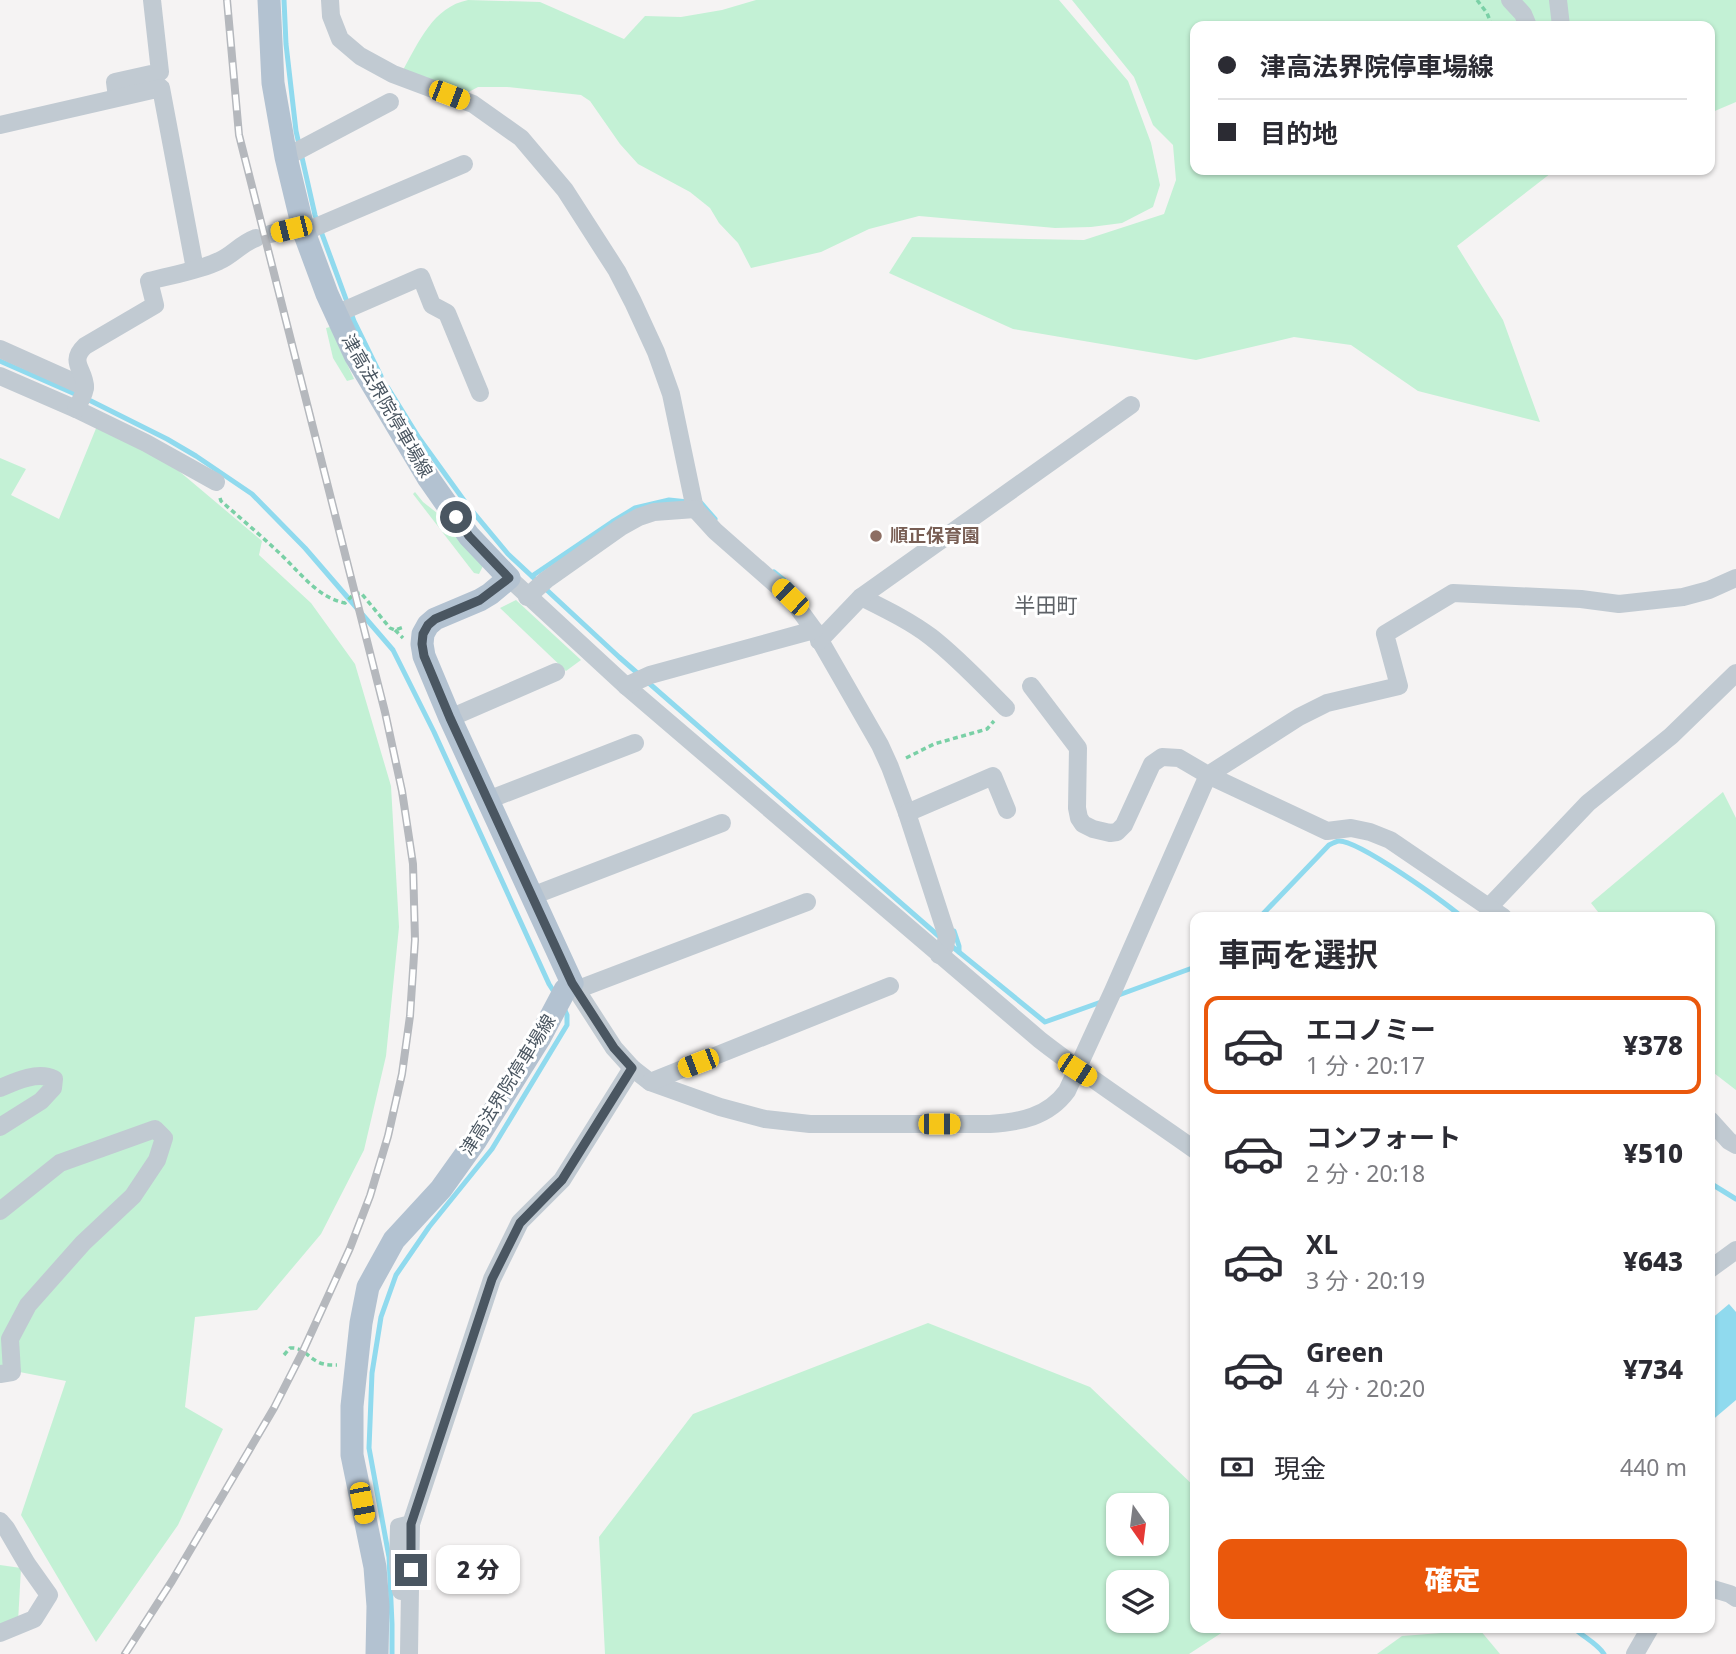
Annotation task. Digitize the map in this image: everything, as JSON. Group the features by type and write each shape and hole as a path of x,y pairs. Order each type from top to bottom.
{"main road":[{"name":"津高法界院停車場線","path":"269,0 273,83 295,152 311,228 345,310 355,355 429,479 469,536 509,578"},
{"path":"509,578 480,600 435,619 423,634 422,644 424,656 450,718 571,988"},
{"name":"津高法界院停車場線","path":"377,1654 378,1606 387,1565 352,1455 352,1406 361,1323 368,1287 394,1240 440,1189 476,1140 571,988"}],"street":[{"path":"117,97 115,82 160,72 152,0"},
{"path":"330,0 331,16 340,39 359,56 393,74 473,104 521,138 565,190 617,271 656,352 671,394 694,504 715,531 790,597 821,635 880,745 912,811 944,946"},
{"path":"1510,0 1526,21"},
{"path":"1558,0 1560,21"},
{"path":"0,125 161,88 186,179 195,269"},
{"path":"295,152 390,102"},
{"path":"81,398 77,358 79,351 155,305 149,281 216,263 232,254 244,242 311,228 464,164"},
{"path":"345,310 421,277 432,305 447,313 480,393"},
{"path":"0,349 81,398 146,443 216,482"},
{"path":"0,376 81,398"},
{"path":"638,680 821,635 861,597 1131,405"},
{"path":"537,589 621,527 639,517 694,504"},
{"path":"509,578 537,589 944,946 1040,1040 1077,1070 1190,1146"},
{"path":"807,902 571,988 614,1048 632,1068 650,1082 720,1107 765,1119 810,1124 990,1124 1036,1117 1059,1103 1067,1091 1208,775 1299,717 1327,703 1398,686 1385,634 1453,593 1581,599 1619,604 1683,597 1709,590 1736,578"},
{"path":"861,597 930,636 1006,708"},
{"path":"450,718 556,672"},
{"path":"1031,686 1078,748 1077,808 1083,824 1093,829 1110,833 1121,829 1152,764 1162,757 1179,758 1208,775 1327,831 1351,828 1390,840 1496,912 1588,803 1671,736 1736,673"},
{"path":"488,800 635,743"},
{"path":"912,811 993,776 1007,810"},
{"path":"532,896 722,823"},
{"path":"650,1082 890,986"},
{"path":"410,1647 411,1524 492,1279 520,1223 562,1180 632,1068"},
{"path":"0,1088 45,1074 54,1079 54,1088 41,1101 0,1127"},
{"path":"1715,1126 1736,1146"},
{"path":"0,1211 60,1163 155,1129 164,1138 157,1160 133,1196 83,1243 28,1305 10,1339 12,1372 0,1374"},
{"path":"1715,1265 1736,1250"},
{"path":"0,1521 49,1595 34,1619 0,1633"},
{"path":"410,1647 403,1614 387,1565 399,1527 411,1524"},
{"path":"1715,1590 1736,1598"},
{"path":"1635,1654 1647,1633"}],"path":[{"path":"1477,0 1490,21"},
{"path":"216,482 221,501 278,551 318,591 345,603 354,594 361,593 390,628 395,630 428,625"},
{"path":"900,761 934,744 987,729 1006,708"},
{"path":"284,1355 290,1348 296,1348 321,1363 356,1366"}],"green space":[{"path":"468,0 540,2 624,39 645,16 681,17 722,10 756,0 1059,0 1128,81 1151,143 1160,185 1153,207 1122,223 1055,228 919,216 869,229 821,252 751,268 738,243 719,223 710,208 690,192 638,164 620,144 590,101 581,95 507,87 478,87 465,94 403,70 421,37 436,18 445,10"},
{"path":"1072,0 1736,0 1736,102 1715,111 1715,21 1190,21 1190,175 1549,175 1457,246 1503,320 1540,422 1418,391 1351,345 1294,337 1196,360 1013,329 889,273 912,237 1084,240 1164,214 1176,180 1173,145 1153,125 1134,77"},
{"path":"330,327 354,379 347,381 333,358 326,328"},
{"path":"97,426 167,461 262,541 259,555 311,603 355,664 391,786 399,927 386,1056 364,1150 321,1234 257,1310 195,1317 185,1407 223,1429 178,1525 96,1642 21,1515 66,1381 0,1370 0,458 26,469 11,495 59,519"},
{"path":"415,492 446,520 483,566 479,574 474,573 413,494"},
{"path":"516,600 581,660 566,671 500,608"},
{"path":"1723,792 1736,818 1736,1090 1715,1074 1715,912 1598,912 1591,903"},
{"path":"928,1323 1090,1387 1190,1482 1190,1633 1221,1633 1189,1654 605,1654 599,1537 693,1414"},
{"path":"0,1565 21,1568 18,1622 0,1640"},
{"path":"1482,1633 1500,1654 1377,1654 1402,1636"}],"water":[{"path":"1729,1304 1736,1312 1736,1400 1715,1418 1715,1316"}],"waterway":[{"path":"284,0 296,131 315,215 354,321 381,376"},
{"path":"0,361 91,401 196,456 252,494 305,548 393,650 556,995"},
{"path":"388,388 419,438 468,506 508,554 619,657 941,938"},
{"path":"532,576 635,508 669,500 688,502"},
{"path":"697,503 701,503 715,519"},
{"path":"774,572 795,592"},
{"path":"1265,912 1329,845 1339,841 1382,861 1455,912"},
{"path":"954,931 959,952"},
{"path":"949,944 1045,1022 1104,1001"},
{"path":"1116,996 1190,969"},
{"path":"392,1654 389,1557 369,1448 372,1373 381,1317 396,1275 429,1227 492,1149 567,1025 563,1006"},
{"path":"1715,1186 1736,1199"},
{"path":"1580,1633 1604,1654"}],"railway":[{"path":"125,1654 172,1581 274,1408 350,1248 370,1196 388,1136 402,1074 410,1016 415,940 413,864 402,791 385,712 239,135 227,0"}],"place":[{"name":"順正保育園","path":"876,536"}],"district":[{"name":"半田町","path":"1046,606"}],"route":[{"path":"411,1570 411,1524 492,1279 520,1223 562,1180 632,1068 614,1048 572,983 424,656 423,634 428,625 435,619 480,600 509,578 469,536 456,517"}]}
